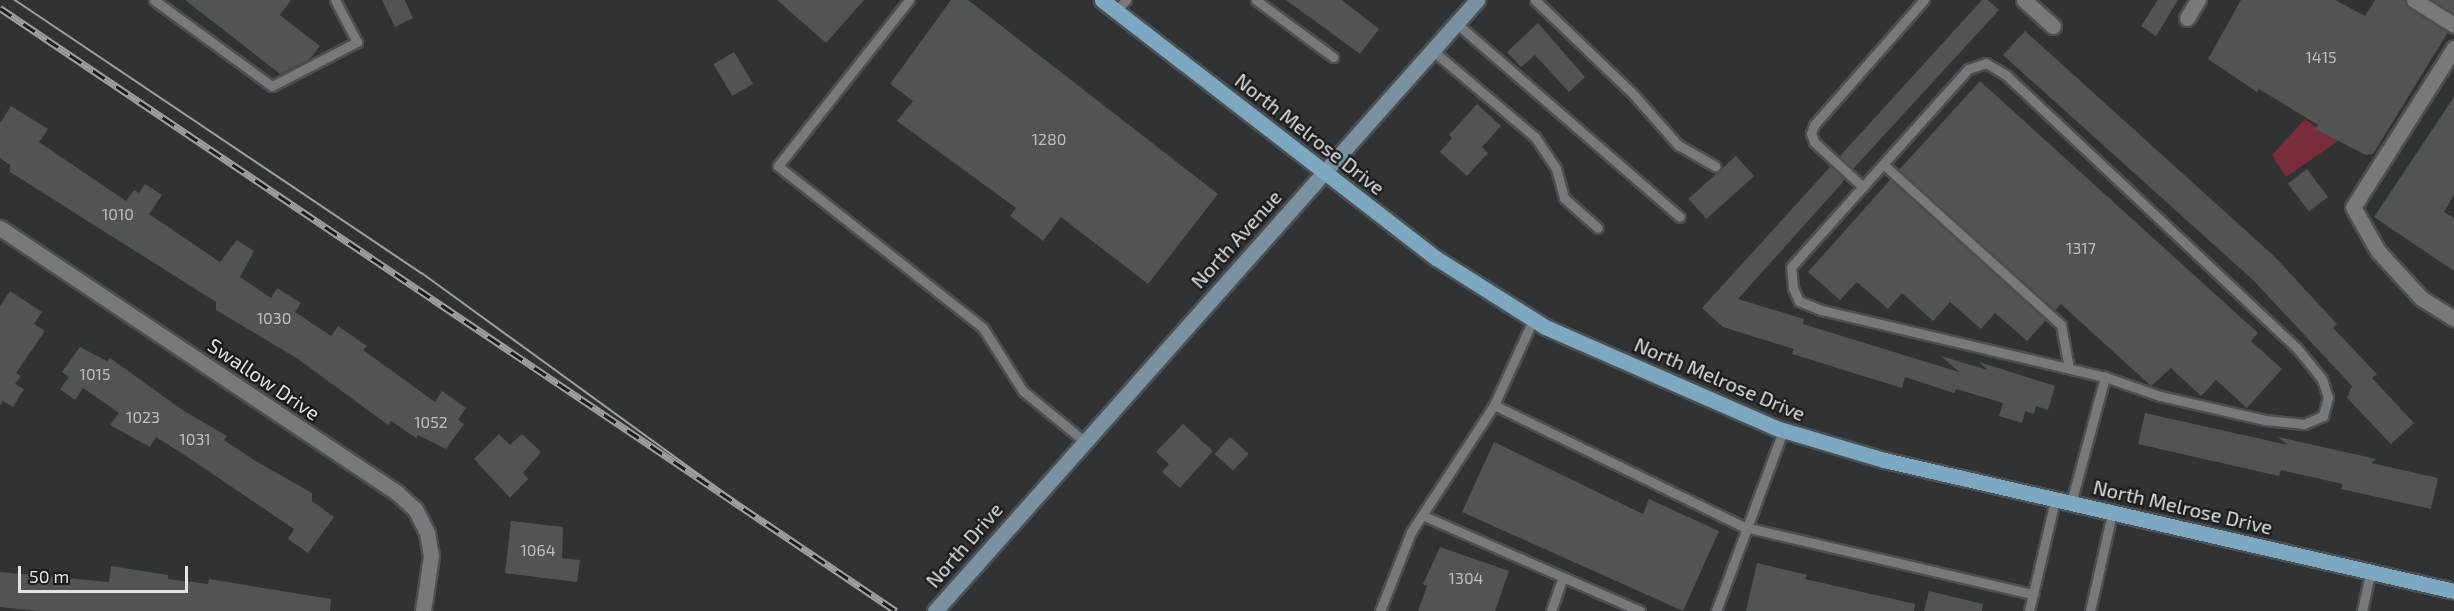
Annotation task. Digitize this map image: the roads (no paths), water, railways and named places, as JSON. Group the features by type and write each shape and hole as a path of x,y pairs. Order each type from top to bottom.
{"main road":[{"name":"North Melrose Drive","path":"1102,0 1121,6 1324,171 1436,258 1533,320 1784,430 1884,460 2454,591"},
{"name":"North Avenue","path":"1026,506 1477,0"},
{"name":"North Drive","path":"935,611 1026,506"}],"street":[{"path":"2024,0 2053,26"},
{"path":"2187,18 2198,0"},
{"path":"2414,0 2454,25"},
{"path":"2454,48 2353,207 2378,251 2421,298 2454,319"},
{"name":"Swallow Drive","path":"0,228 396,492 415,509 427,533 431,556 423,611"}],"lane":[{"path":"154,0 272,86 357,42 335,0"},
{"path":"909,0 778,166 983,328 1023,391 1084,441"},
{"path":"1256,0 1333,57"},
{"path":"1535,0 1634,95 1678,145 1715,166"},
{"path":"1863,187 1814,142 1811,133 1814,125 1924,0"},
{"path":"1456,23 1680,217"},
{"path":"1432,50 1535,137 1556,168 1564,198 1598,228"},
{"path":"1986,63 2006,75 2296,347 2322,379 2328,397 2323,416 2304,424 2265,420 2160,396 2105,377 2069,368 1821,310 1799,301 1793,288 1791,267 1863,187 1968,69 1986,63"},
{"path":"1883,164 2055,318 2067,341 2069,368"},
{"path":"1380,611 1411,532 1424,516 1494,405 1533,320"},
{"path":"2071,503 2105,377"},
{"path":"1494,405 1744,527 2033,594"},
{"path":"1716,611 1744,527 1784,430"},
{"path":"2029,611 2055,500"},
{"path":"2090,611 2112,513"},
{"path":"1424,516 1640,611"},
{"path":"2362,611 2370,572"},
{"path":"1551,611 1563,577"}],"tram line":[{"path":"15,0 422,273 767,524"}],"railway":[{"path":"0,8 896,611"}]}
